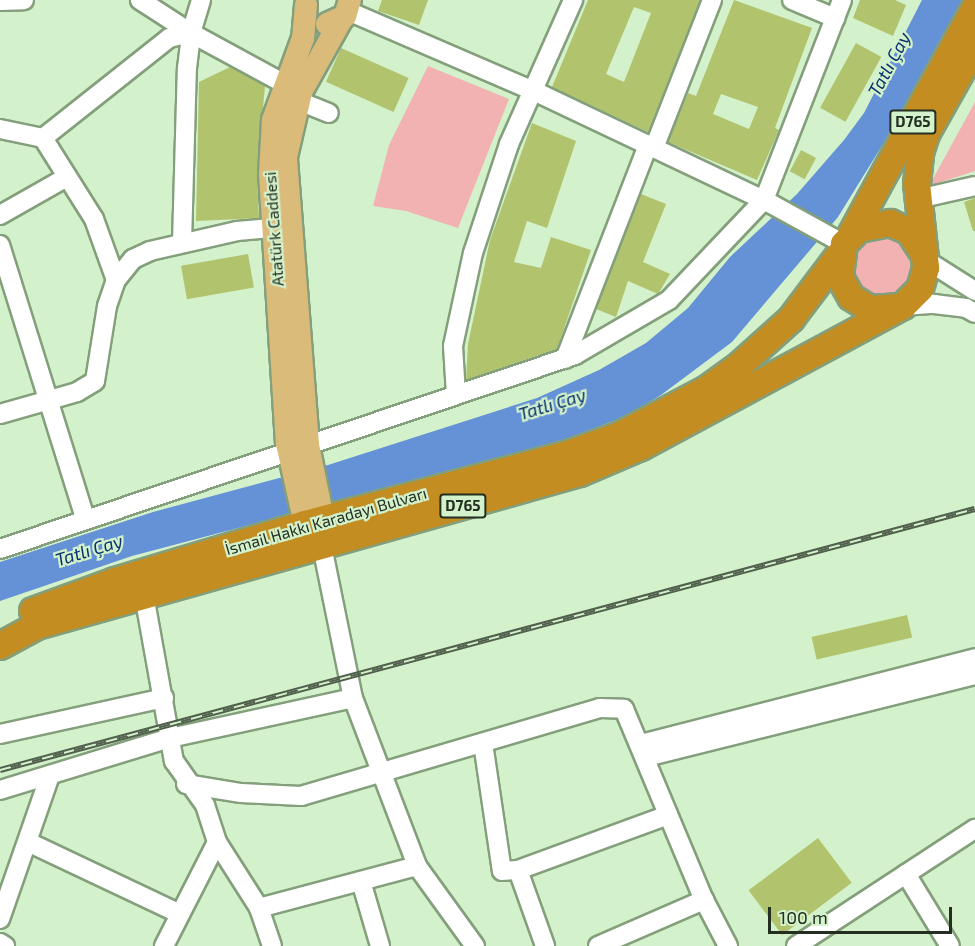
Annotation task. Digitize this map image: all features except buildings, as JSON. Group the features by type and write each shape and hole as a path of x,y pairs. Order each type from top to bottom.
{"highway":[{"name":"İsmail Hakkı Karadayı Bulvarı","path":"0,627 116,581 314,522 568,454 620,435 707,389 740,365 791,319 841,242 975,8"},
{"name":"D765","path":"926,260 918,199 920,153 926,134 975,47"},
{"path":"879,222 900,226 917,238 926,260 920,289 903,306 870,309 851,297 840,277 841,242 879,222"},
{"name":"D765","path":"0,646 37,626 580,473 641,447 903,306"}],"main road":[{"path":"306,2 319,22 330,24 346,10"},
{"name":"Atatürk Caddesi","path":"300,453 286,147 292,92 303,38 306,2"},
{"name":"Atatürk Caddesi","path":"300,453 272,228 270,154 273,120 315,61 346,10"},
{"path":"300,453 321,546"}],"street":[{"path":"0,1 24,0"},
{"path":"140,0 191,33 328,113"},
{"path":"182,243 186,68 191,33 201,0"},
{"path":"456,395 453,346 473,254 509,144 573,0"},
{"path":"565,359 712,0"},
{"path":"792,0 835,18"},
{"path":"0,549 85,518 300,453 456,395 565,359 669,300 771,204 842,0"},
{"path":"346,10 534,91 771,204 841,242"},
{"path":"43,138 169,38 191,33"},
{"path":"0,129 43,138 94,219 116,280"},
{"path":"0,215 67,177"},
{"path":"918,199 975,186"},
{"path":"0,414 48,402 95,381 107,306 116,280 133,259 182,243 237,231 272,228"},
{"path":"0,246 85,518"},
{"path":"903,306 967,310 975,291 926,260"},
{"path":"321,546 353,698 417,866 475,946"},
{"path":"144,595 174,761 186,784 205,805 217,842 259,908 272,946"},
{"path":"644,750 975,658"},
{"path":"644,750 975,675"},
{"path":"0,734 164,698"},
{"path":"0,790 49,778 170,738 353,698"},
{"path":"186,784 241,793 301,796 600,708 624,709 644,750 668,815 704,900 728,946"},
{"path":"483,743 502,871 518,870 668,815"},
{"path":"0,919 49,778"},
{"path":"796,946 975,829"},
{"path":"28,842 180,914"},
{"path":"164,946 217,842"},
{"path":"259,908 417,866"},
{"path":"518,870 545,946"},
{"path":"906,874 950,946"},
{"path":"361,881 380,946"},
{"path":"598,946 704,900"},
{"path":"0,943 5,946"}],"shaded area":[{"path":"428,66 509,99 458,228 406,211 373,206 389,145"},
{"path":"975,102 975,171 929,186"},
{"path":"876,237 888,237 903,245 911,260 911,272 903,287 888,295 876,295 861,287 853,272 853,260 861,245"}],"water":[{"name":"Tatlı Çay","path":"922,0 965,0 909,102 838,217 732,342 661,395 626,416 546,447 132,556 0,601 0,562 153,512 328,465 537,398 599,370 646,343 688,308 730,257 797,194 844,140 864,113"}],"railway":[{"path":"0,770 975,509"}]}
